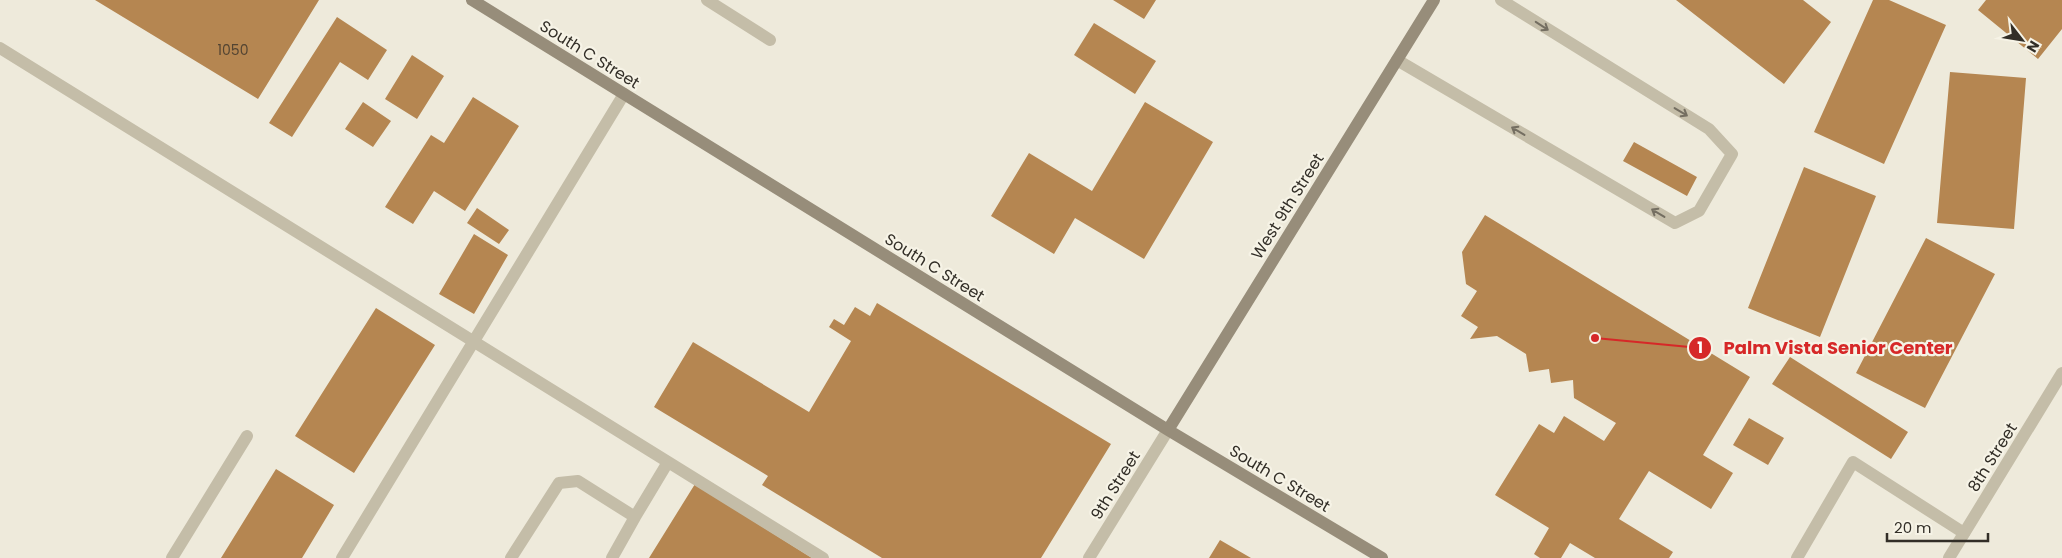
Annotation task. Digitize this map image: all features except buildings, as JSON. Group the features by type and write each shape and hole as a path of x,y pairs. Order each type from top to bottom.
{"street":[{"name":"South C Street","path":"472,0 1168,430 1382,558"},
{"path":"707,0 770,40"},
{"name":"West 9th Street","path":"1168,430 1434,0"},
{"path":"1397,60 1674,223 1699,211 1732,154 1709,129 1501,0"},
{"path":"0,48 823,558"},
{"path":"342,558 624,94"},
{"name":"8th Street","path":"1949,558 2062,373"},
{"name":"9th Street","path":"1089,558 1168,430"},
{"path":"172,558 247,436"},
{"path":"612,558 668,462"},
{"path":"1797,558 1853,462 1964,533"},
{"path":"510,558 559,483 578,481 635,517"}],"place":[{"name":"Palm Vista Senior Center","path":"1595,338"}]}
